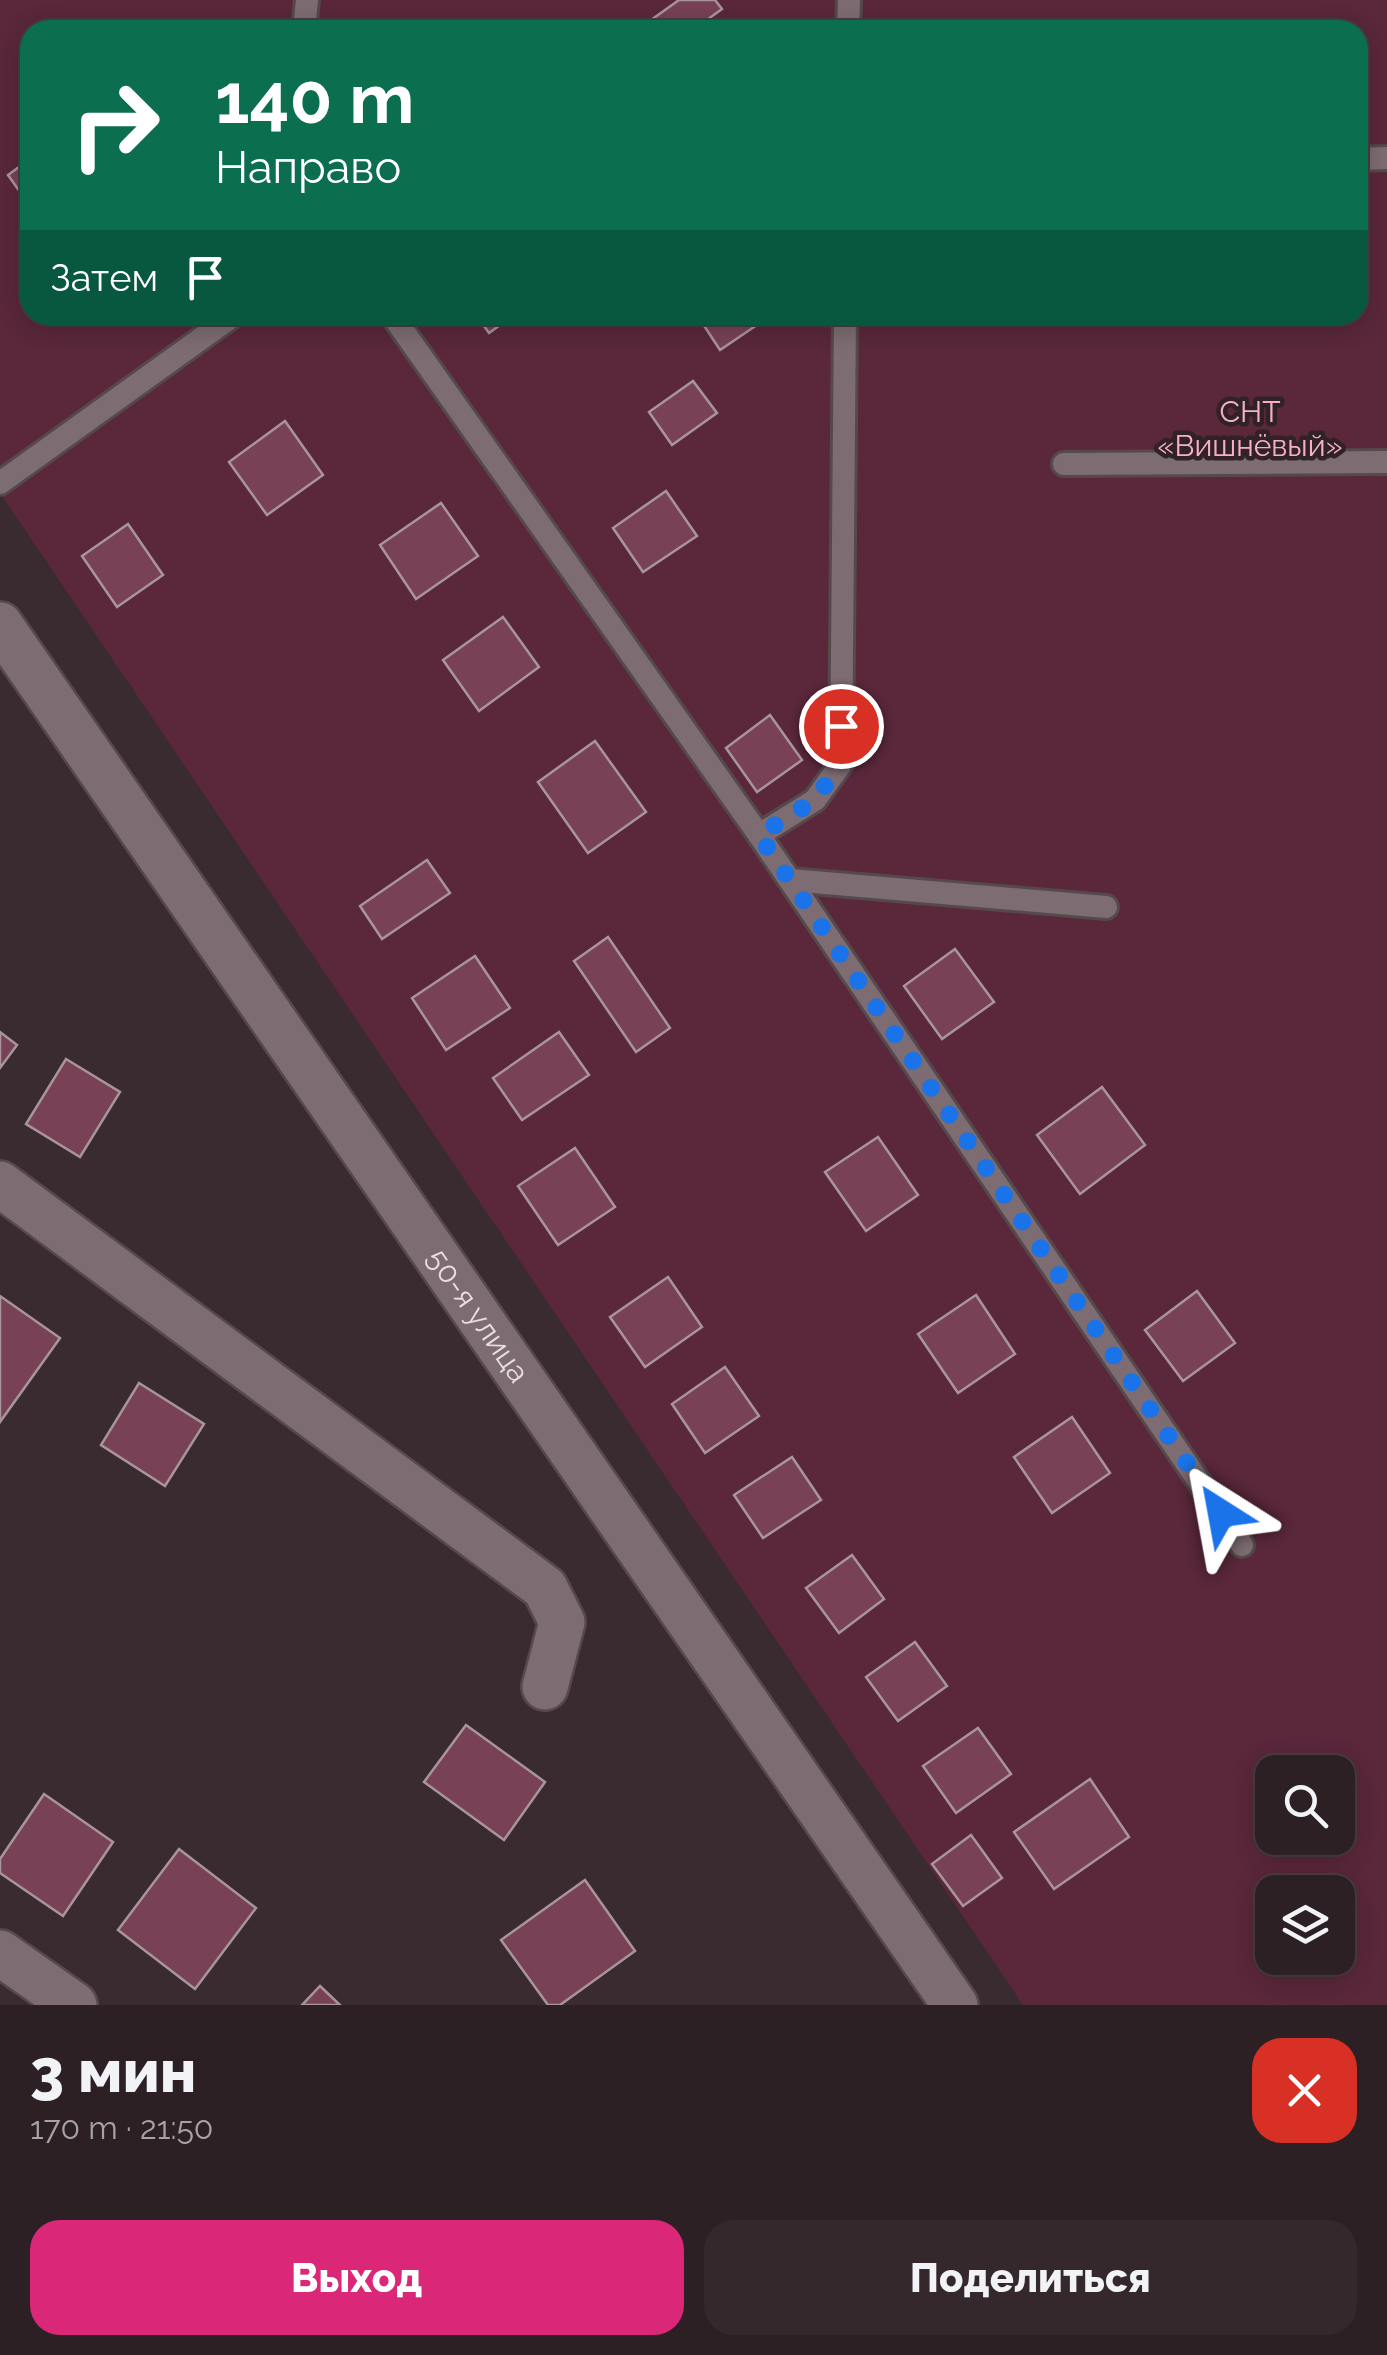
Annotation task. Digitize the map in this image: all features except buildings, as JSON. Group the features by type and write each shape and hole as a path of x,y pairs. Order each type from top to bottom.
{"street":[{"name":"50-я улица","path":"0,625 956,2005"},
{"path":"0,1184 546,1588 562,1622 546,1687"},
{"path":"0,1953 74,2005"}],"lane":[{"path":"0,482 220,325"},
{"path":"399,325 759,835 1242,1545"},
{"path":"759,835 815,800 840,764 846,325"},
{"path":"1064,464 1387,462"},
{"path":"790,880 1106,906"}],"green space":[{"name":"СНТ «Вишнёвый»","path":"0,0 1387,0 1387,2005 1023,2005 0,493"}],"route":[{"path":"841,726 840,764 815,800 759,835 1221,1513"}]}
